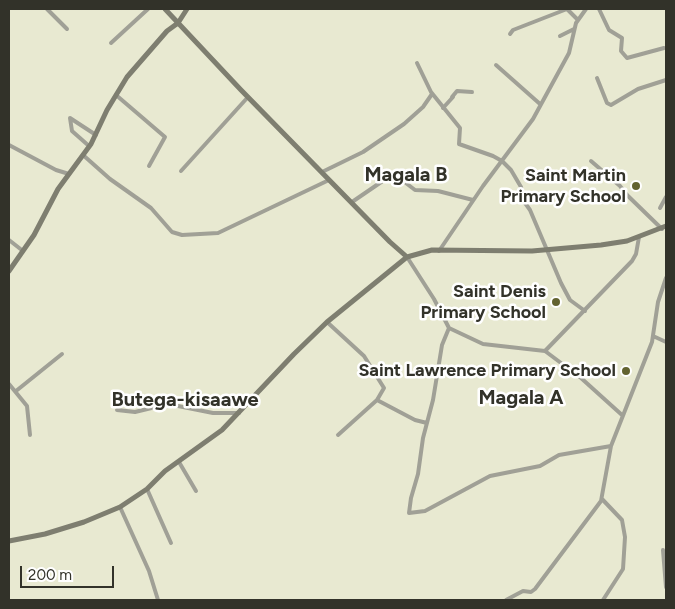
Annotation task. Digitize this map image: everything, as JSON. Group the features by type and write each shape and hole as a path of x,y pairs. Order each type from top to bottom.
{"street":[{"path":"47,9 67,29"},
{"path":"111,43 148,9"},
{"path":"165,9 329,180 407,256 434,299 448,328 483,344 545,351 581,378 622,415"},
{"path":"9,271 69,174 96,135 127,77 167,31 178,23 186,9"},
{"path":"510,34 514,30 567,9 578,20"},
{"path":"438,251 533,119 569,53 574,29 586,9"},
{"path":"600,9 609,30 622,38 621,51 627,58 664,48"},
{"path":"560,36 574,29"},
{"path":"417,63 432,94 460,128 458,142 461,146 502,162 520,185 524,200 570,300 585,311"},
{"path":"496,64 540,104"},
{"path":"597,78 609,105 638,89 666,80"},
{"path":"443,108 457,91 472,92"},
{"path":"322,172 363,152 404,124 423,107 432,94"},
{"path":"116,95 165,138 149,166"},
{"path":"181,171 248,97"},
{"path":"89,146 72,131 70,118 96,135"},
{"path":"9,145 56,170 69,174"},
{"path":"83,155 110,180 151,208 172,232 182,235 218,233 329,180"},
{"path":"9,541 53,531 120,507 147,488 165,471 217,434 241,412 294,354 327,322 407,256 438,251 546,250 601,245 639,238 664,228 591,161"},
{"path":"352,202 390,176 398,176 415,190 438,191 473,200"},
{"path":"660,208 666,197"},
{"path":"545,351 632,261 636,254 639,238"},
{"path":"9,240 23,251"},
{"path":"506,600 524,591 531,592 535,589 602,499 611,446 653,336 658,302 666,278"},
{"path":"327,322 364,356 384,388 377,400 338,435"},
{"path":"448,328 442,345 409,513 426,512 490,476 540,466 559,455 611,446"},
{"path":"653,336 666,342"},
{"path":"16,391 62,354"},
{"path":"9,384 29,409 30,435"},
{"path":"377,400 415,420 427,423"},
{"path":"117,410 135,412 168,404 181,405 213,413 241,412"},
{"path":"179,462 196,492"},
{"path":"147,488 170,543"},
{"path":"602,499 622,520 625,537 623,569 602,600"},
{"path":"120,507 149,571 158,600"},
{"path":"663,550 666,587"}],"place":[{"name":"Saint Martin Primary School","path":"636,186"},
{"name":"Saint Denis Primary School","path":"556,302"},
{"name":"Saint Lawrence Primary School","path":"626,371"}],"district":[{"name":"Magala B","path":"406,175"},
{"name":"Magala A","path":"521,398"},
{"name":"Butega-kisaawe","path":"185,400"}]}
